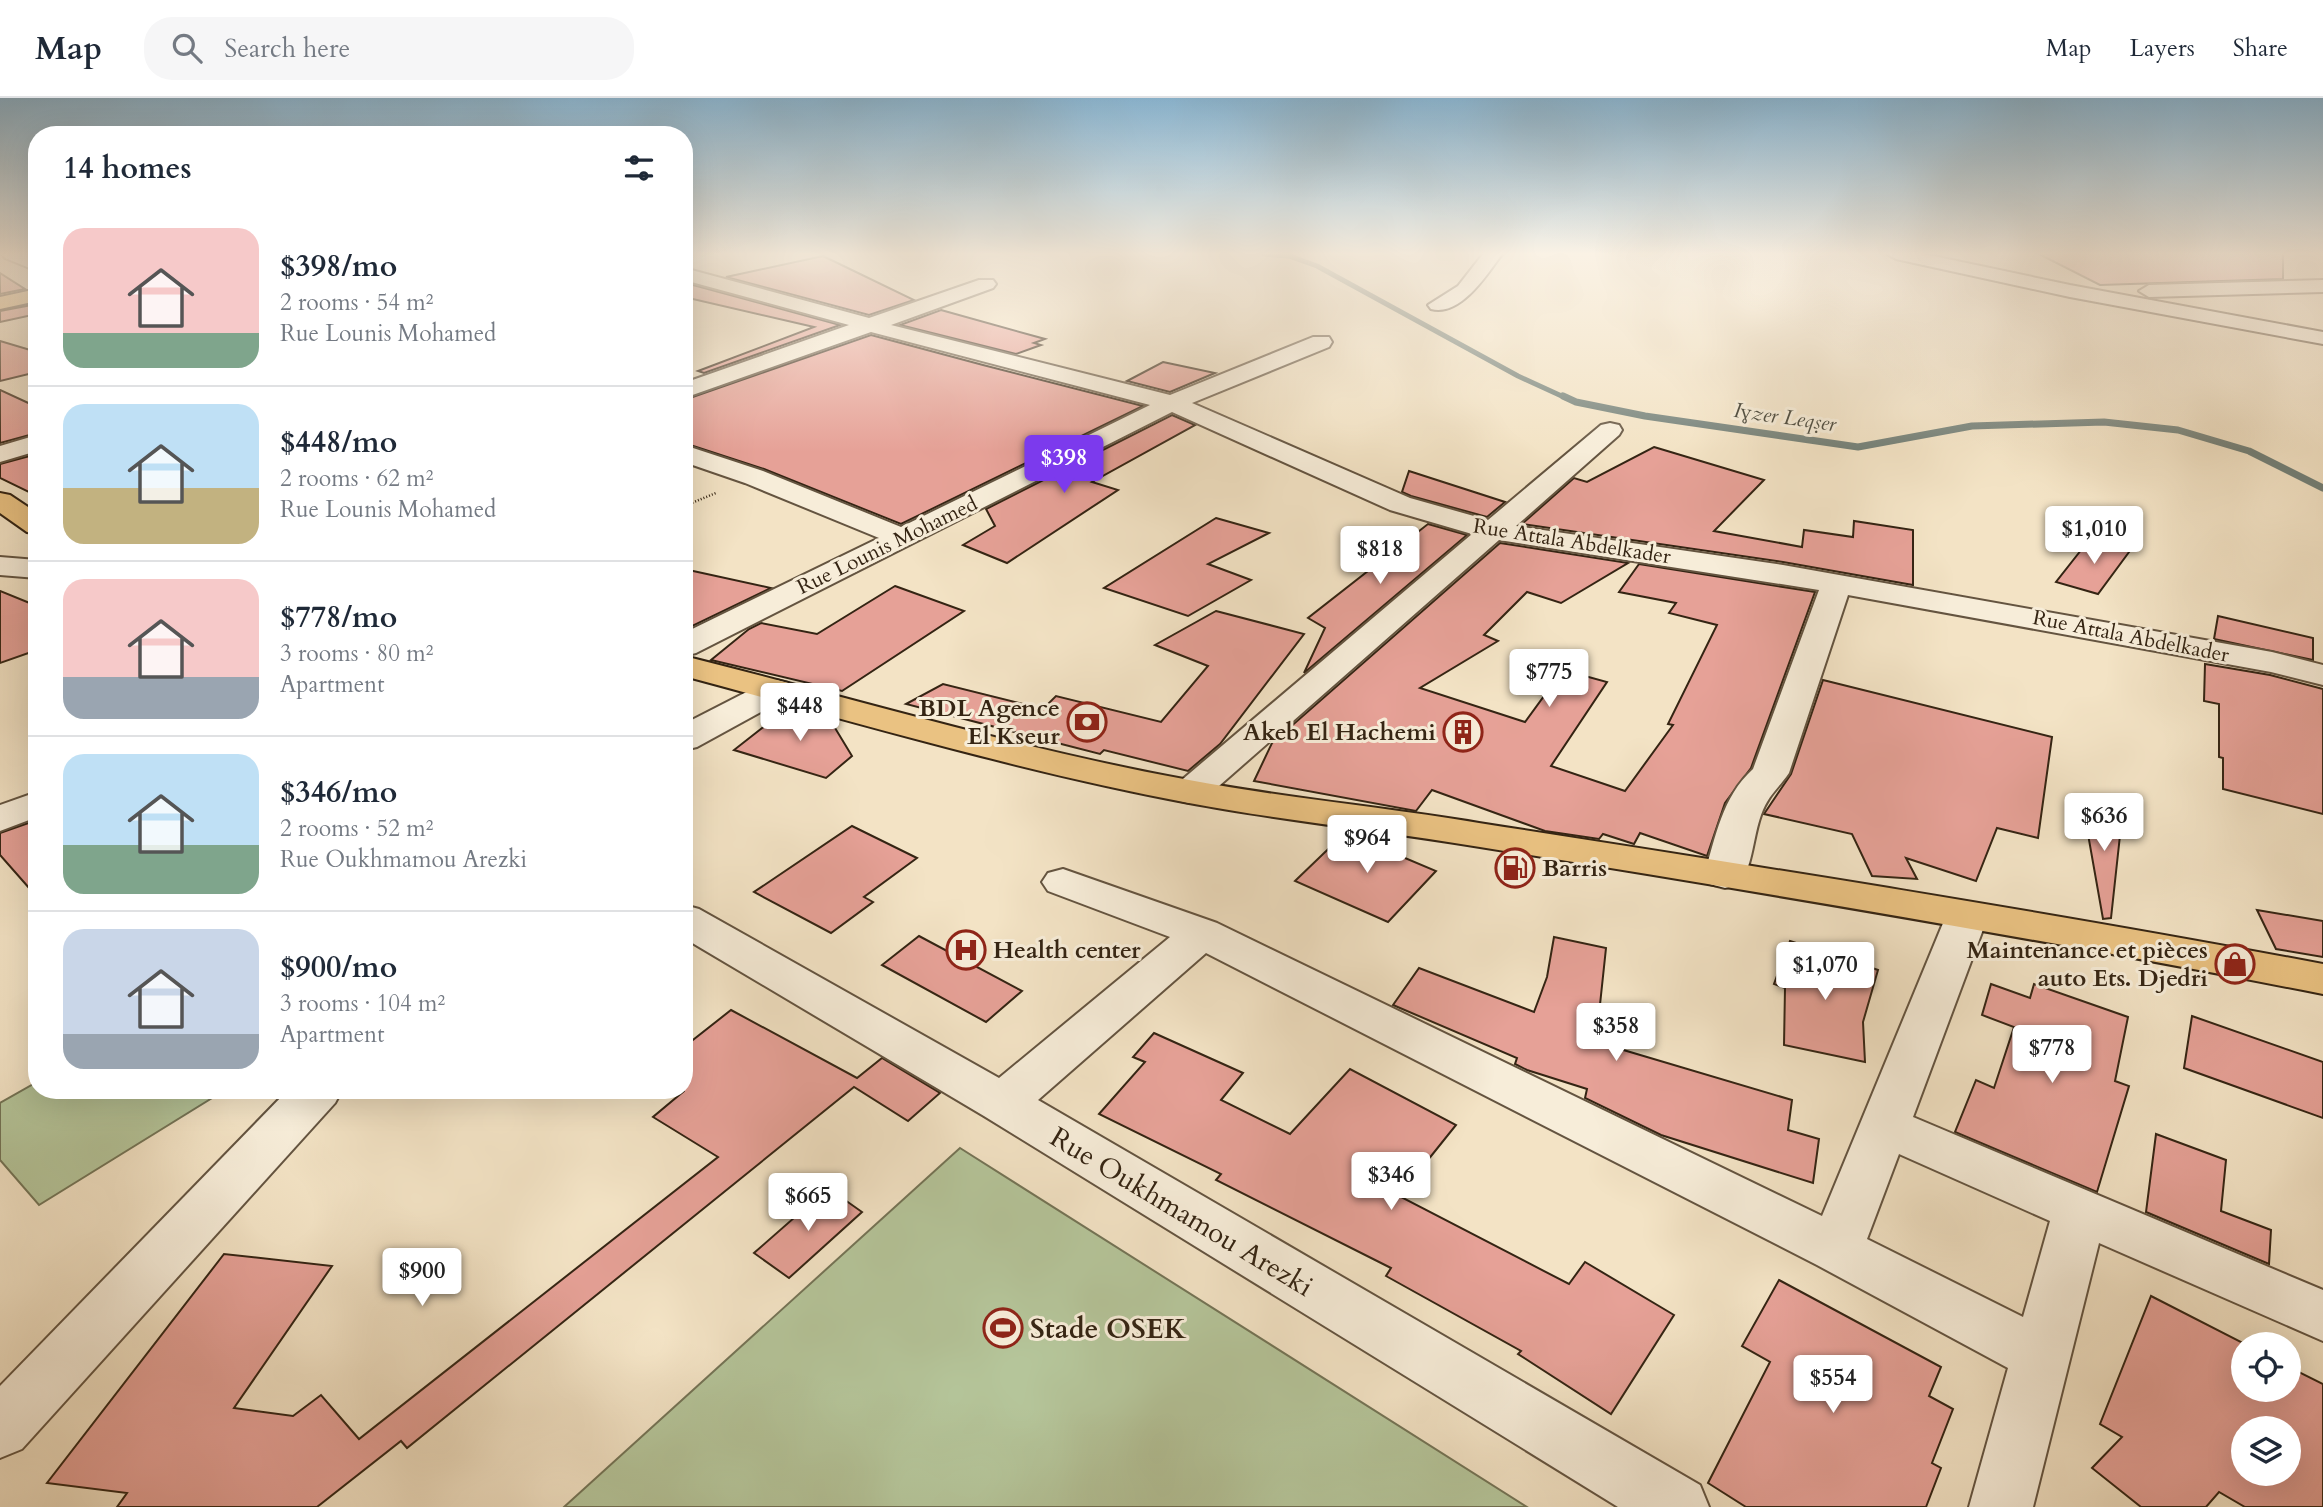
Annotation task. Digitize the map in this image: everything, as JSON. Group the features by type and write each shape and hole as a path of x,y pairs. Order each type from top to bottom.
{"main road":[{"path":"0,502 28,520"},
{"path":"693,668 1055,763 1190,792 1725,874 2146,945 2323,979"}],"street":[{"name":"Rue Attala Abdelkader","path":"851,320 1081,383 1172,403 1401,504 1494,531 1783,574 2015,614 2272,662 2323,675"},
{"path":"693,388 880,320"},
{"path":"2216,320 2323,338"},
{"path":"2225,320 2232,323"},
{"name":"Rue Lounis Mohamed","path":"693,642 1172,403 1321,342"},
{"path":"1190,792 1609,430"},
{"path":"0,454 28,446"},
{"path":"693,456 754,477 902,537 693,642"},
{"path":"0,566 28,568"},
{"path":"1725,874 1741,816 1752,790 1770,773 1836,585"},
{"path":"693,735 776,690"},
{"path":"0,819 28,807"},
{"path":"1063,882 1202,933 1836,1249 2040,1355"},
{"path":"1836,1249 1967,916"},
{"name":"Rue Oukhmamou Arezki","path":"693,924 1002,1103 1677,1507"},
{"path":"1002,1103 1202,933"},
{"path":"0,1429 310,1099"},
{"path":"1884,1126 2323,1316"},
{"path":"2001,1507 2080,1210"}],"green space":[{"path":"28,1087 28,1099 210,1099 39,1205 0,1160 0,1103"},
{"name":"Stade OSEK","path":"960,1148 1527,1507 564,1507"}],"building":[{"path":"783,320 821,320 840,325 704,373 698,371 814,327"},
{"path":"914,320 976,320 1045,339 1034,343 1041,345 1016,354 900,325"},
{"path":"871,335 1143,406 901,524 764,469 693,446 693,397"},
{"path":"0,341 28,349 28,374 0,381"},
{"path":"1163,362 1215,373 1170,392 1127,381"},
{"path":"0,390 28,403 28,435 0,443"},
{"path":"1172,415 1195,425 1092,482 1118,490 1007,563 963,545 995,526 986,509"},
{"path":"1654,447 1764,480 1714,531 1802,547 1804,530 1853,537 1854,521 1913,530 1913,585 1783,562 1522,524 1574,478 1587,482"},
{"path":"28,456 28,492 0,478 0,464"},
{"path":"1409,471 1505,502 1487,517 1411,496 1402,492"},
{"path":"1216,518 1269,533 1208,564 1251,580 1188,616 1104,588"},
{"path":"1428,524 1467,535 1304,673 1325,628 1308,618"},
{"path":"2089,540 2132,548 2098,594 2056,582"},
{"path":"1500,543 1628,563 1561,603 1527,592 1484,635 1498,641 1420,688 1525,722 1563,670 1607,682 1551,766 1625,791 1673,725 1668,724 1717,625 1669,613 1676,603 1619,592 1639,564 1815,592 1751,768 1725,803 1707,856 1640,833 1634,844 1603,834 1599,839 1545,831 1432,790 1416,811 1254,781 1272,743"},
{"path":"693,571 771,588 693,626"},
{"path":"895,586 964,611 842,691 711,660 749,629 761,623 817,634"},
{"path":"0,591 28,602 28,653 0,663"},
{"path":"1216,611 1304,634 1220,744 1188,771 1104,750 1100,754 906,704 943,684 1043,709 1056,696 1161,722 1208,666 1155,645"},
{"path":"2218,616 2313,638 2313,660 2214,639"},
{"path":"2205,664 2270,675 2323,689 2323,814 2223,789 2223,758 2219,757 2219,704 2204,701"},
{"path":"1823,680 2052,737 2038,838 1997,828 1976,881 1906,858 1917,879 1872,876 1852,834 1764,814 1791,774"},
{"path":"789,707 829,718 852,756 826,778 734,750"},
{"path":"2083,806 2122,817 2111,918 2103,919"},
{"path":"28,823 28,887 0,855 0,833"},
{"path":"852,826 917,858 864,897 873,902 831,933 754,892"},
{"path":"1348,830 1396,837 1386,850 1436,871 1388,922 1295,881"},
{"path":"2257,910 2323,921 2323,957 2276,949"},
{"path":"919,936 1022,991 986,1022 882,965"},
{"path":"1554,937 1606,948 1599,1014 1618,1019 1610,1046 1792,1100 1788,1130 1819,1139 1813,1183 1661,1135 1585,1098 1587,1089 1527,1070 1515,1064 1517,1058 1393,1005 1419,968 1534,1012 1547,977"},
{"path":"1790,941 1878,970 1863,1022 1865,1062 1784,1045 1785,988 1774,984"},
{"path":"1991,984 2030,998 2034,984 2128,1017 2115,1081 2129,1086 2097,1192 1955,1132 1976,1080 1994,1088 2014,1027 1982,1015"},
{"path":"731,1010 857,1078 882,1058 940,1093 908,1121 854,1087 407,1448 401,1441 317,1507 117,1507 127,1493 47,1483 224,1254 332,1266 234,1408 293,1416 321,1395 359,1439 718,1157 653,1117 674,1099 693,1099 693,1040"},
{"path":"2192,1016 2323,1062 2323,1118 2184,1068"},
{"path":"1154,1033 1243,1073 1221,1100 1290,1134 1350,1069 1456,1125 1399,1196 1569,1284 1585,1262 1674,1315 1611,1414 1518,1354 1521,1351 1386,1276 1391,1268 1216,1180 1221,1174 1099,1114 1145,1062 1133,1057"},
{"path":"2156,1134 2226,1160 2221,1211 2271,1230 2269,1264 2146,1212"},
{"path":"828,1188 862,1212 789,1278 754,1253"},
{"path":"1779,1280 1941,1367 1929,1396 1953,1409 1932,1463 1941,1468 1926,1507 1746,1507 1708,1483 1770,1362 1742,1346"},
{"path":"2151,1296 2231,1337 2231,1402 2301,1402 2301,1373 2323,1384 2323,1507 2245,1507 2219,1492 2206,1507 2141,1507 2092,1468 2122,1437 2100,1424"}],"waterway":[{"name":"Iɣzer Leqṣer","path":"1415,320 1518,376 1566,398"},
{"name":"Iɣzer Leqṣer","path":"1563,396 1576,402 1645,416 1858,447 1972,426 2104,422 2178,430 2249,451 2323,488"}],"place":[{"name":"BDL Agence El Kseur","path":"1087,722"},
{"name":"Akeb El Hachemi","path":"1463,732"},
{"name":"Barris","path":"1515,868"},
{"name":"Health center","path":"966,950"},
{"name":"Maintenance et pièces auto Ets. Djedri","path":"2235,964"},
{"name":"Stade OSEK","path":"1003,1328"}]}
